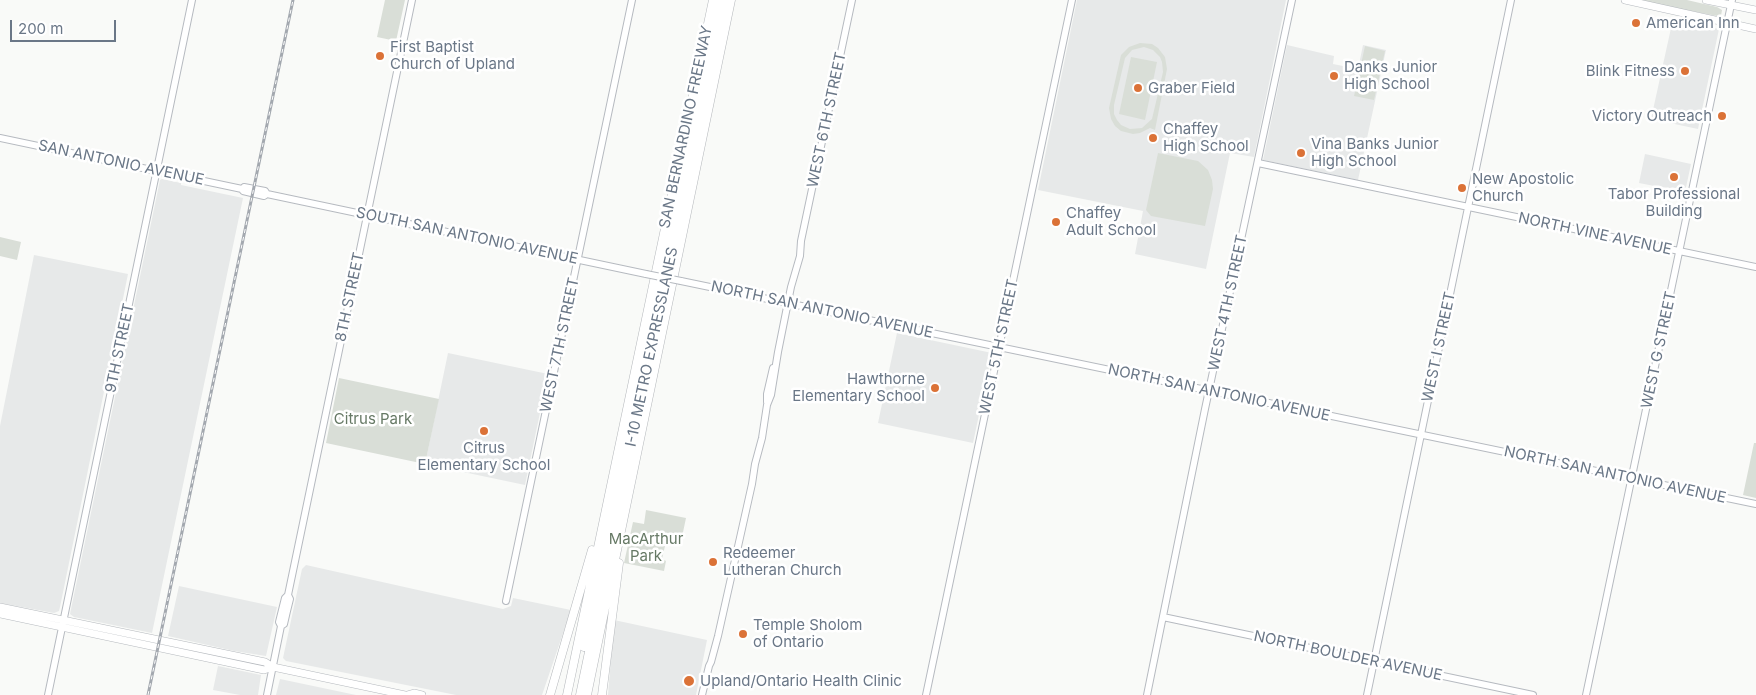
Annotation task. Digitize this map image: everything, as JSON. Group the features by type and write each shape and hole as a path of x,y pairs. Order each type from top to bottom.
{"highway":[{"name":"SAN BERNARDINO FREEWAY","path":"567,695 711,0"},
{"name":"I-10 METRO EXPRESSLANES","path":"574,695 718,0"},
{"name":"I-10 METRO EXPRESSLANES","path":"580,695 725,0"},
{"name":"SAN BERNARDINO FREEWAY","path":"586,695 732,0"},
{"path":"550,695 590,556 606,490 613,476"},
{"path":"602,695 620,556 628,521 626,510"},
{"path":"589,589 604,546"},
{"path":"593,661 607,564"}],"main road":[{"path":"1625,0 1756,29"},
{"path":"1706,0 1731,2 1756,10"},
{"path":"2,611 119,636 138,639 149,638 170,650 264,670 273,667"},
{"path":"2,611 23,615 32,614 90,634 115,635 158,644 217,652 266,662 273,667 406,695 414,693 422,695"},
{"path":"170,650 180,649 214,656 217,652"},
{"path":"218,660 223,657 230,659 241,657"}],"street":[{"name":"9TH STREET","path":"48,695 192,0"},
{"name":"8TH STREET","path":"267,695 281,626 284,624 284,612 290,599 288,595 412,0"},
{"name":"WEST 7TH STREET","path":"506,601 632,0"},
{"name":"WEST 6TH STREET","path":"704,695 741,529 746,491 762,438 767,394 778,352 791,287 800,256 801,241 852,0"},
{"name":"WEST 5TH STREET","path":"926,695 1072,0"},
{"name":"WEST 4TH STREET","path":"1147,695 1292,0"},
{"name":"WEST I STREET","path":"1367,695 1511,0"},
{"name":"WEST G STREET","path":"1586,695 1731,2"},
{"name":"SAN ANTONIO AVENUE","path":"0,138 156,170 242,189 243,191 264,196 267,194"},
{"name":"NORTH VINE AVENUE","path":"1258,163 1756,267"},
{"name":"SAN ANTONIO AVENUE","path":"242,189 244,187 254,189"},
{"name":"SOUTH SAN ANTONIO AVENUE","path":"254,189 265,191 267,194 681,281"},
{"name":"NORTH SAN ANTONIO AVENUE","path":"681,281 1756,504"},
{"name":"NORTH BOULDER AVENUE","path":"1163,617 1533,695"}],"shaded area":[{"name":"Chaffey High School","path":"1077,0 1286,0 1254,157 1230,153 1206,269 1135,254 1143,211 1038,190"},
{"path":"1673,19 1719,29 1698,129 1651,119"},
{"path":"1287,45 1334,56 1333,64 1358,69 1363,45 1386,50 1358,180 1263,160"},
{"path":"1645,154 1691,164 1685,192 1639,183"},
{"path":"160,180 181,183 181,185 243,198 152,633 74,617 70,614"},
{"path":"34,255 128,274 60,607 59,611 54,613 0,603 0,426"},
{"name":"Hawthorne Elementary School","path":"897,333 992,353 973,443 878,423"},
{"name":"Citrus Elementary School","path":"448,353 548,374 525,485 425,464"},
{"path":"306,565 503,609 511,606 513,598 571,610 542,695 456,695 286,661 283,658 302,569"},
{"path":"179,586 277,607 266,656 168,636"},
{"path":"614,620 707,640 696,695 608,695"},
{"path":"218,666 261,675 258,695 240,695 213,690"},
{"path":"280,679 356,695 276,695"}],"green space":[{"path":"385,0 405,0 396,41 377,37"},
{"path":"1635,0 1687,0 1717,7 1722,10 1721,16 1717,16"},
{"path":"1140,43 1152,44 1165,57 1167,69 1155,130 1150,128 1133,134 1121,131 1115,126 1111,119 1109,108 1121,55 1129,47","holes":["1144,47 1153,50 1160,57 1163,72 1152,119 1142,128 1130,129 1121,125 1114,114 1114,105 1125,58 1132,50"]},
{"path":"1365,46 1385,51 1374,100 1354,96"},
{"name":"Graber Field","path":"1131,57 1157,62 1145,120 1119,114"},
{"path":"1158,153 1198,161 1208,170 1213,189 1205,226 1151,216 1146,210"},
{"path":"0,237 21,242 17,260 0,256"},
{"name":"Citrus Park","path":"339,378 439,399 425,464 326,443"},
{"path":"1754,443 1756,443 1756,498 1743,495"},
{"name":"MacArthur Park","path":"646,510 686,518 682,537 676,535 669,540 668,546 665,546 662,559 666,561 664,571 624,563 633,522 644,524"}],"railway":[{"path":"148,695 293,0"}],"place":[{"name":"American Inn","path":"1636,23"},
{"name":"First Baptist Church of Upland","path":"380,56"},
{"name":"Blink Fitness","path":"1685,71"},
{"name":"Danks Junior High School","path":"1334,76"},
{"name":"Graber Field","path":"1138,88"},
{"name":"Victory Outreach","path":"1722,116"},
{"name":"Chaffey High School","path":"1153,138"},
{"name":"Vina Banks Junior High School","path":"1301,153"},
{"name":"Tabor Professional Building","path":"1674,177"},
{"name":"New Apostolic Church","path":"1462,188"},
{"name":"Chaffey Adult School","path":"1056,222"},
{"name":"Hawthorne Elementary School","path":"935,388"},
{"name":"Citrus Elementary School","path":"484,431"},
{"name":"Redeemer Lutheran Church","path":"713,562"},
{"name":"Temple Sholom of Ontario","path":"743,634"},
{"name":"Upland/Ontario Health Clinic","path":"689,681"}]}
